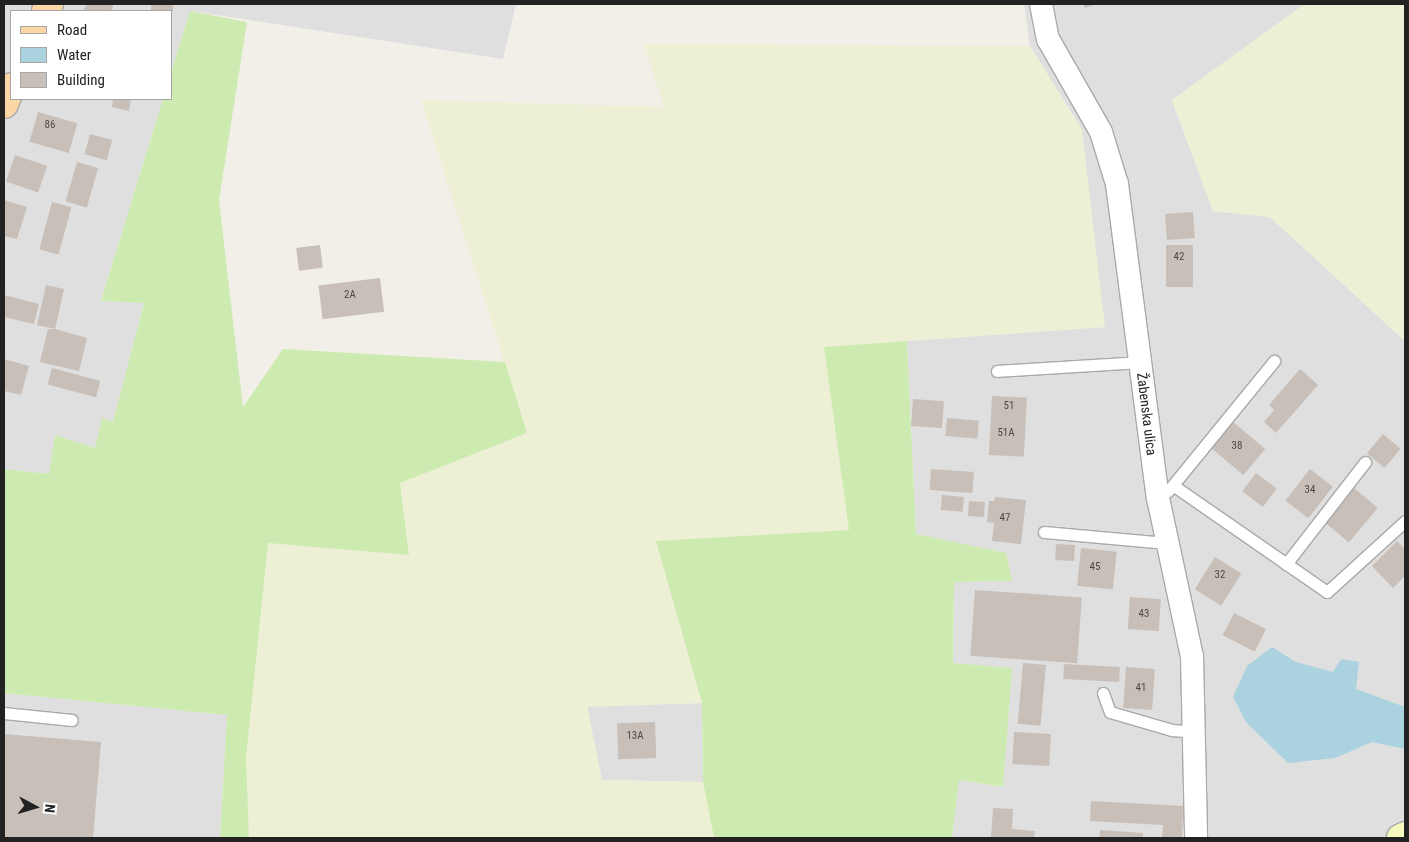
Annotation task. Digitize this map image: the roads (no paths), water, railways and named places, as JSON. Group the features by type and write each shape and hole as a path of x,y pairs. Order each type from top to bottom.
{"main road":[{"path":"4,104 10,89"}],"street":[{"name":"Žabenska ulica","path":"1041,4 1048,39 1101,132 1117,184 1140,362 1166,492 1167,543 1192,656 1196,732 1196,838"},
{"path":"1401,838 1405,836"}],"lane":[{"path":"1274,361 1166,492 1286,564 1327,592 1405,521"},
{"path":"997,371 1140,362"},
{"path":"1286,564 1365,462"},
{"path":"1044,532 1167,543"},
{"path":"1103,693 1110,712 1172,730 1196,732"},
{"path":"4,713 72,720"}],"water":[{"path":"1272,647 1296,662 1333,672 1341,659 1359,662 1356,689 1405,707 1405,749 1372,742 1335,758 1288,763 1246,722 1233,697 1247,666"}]}
